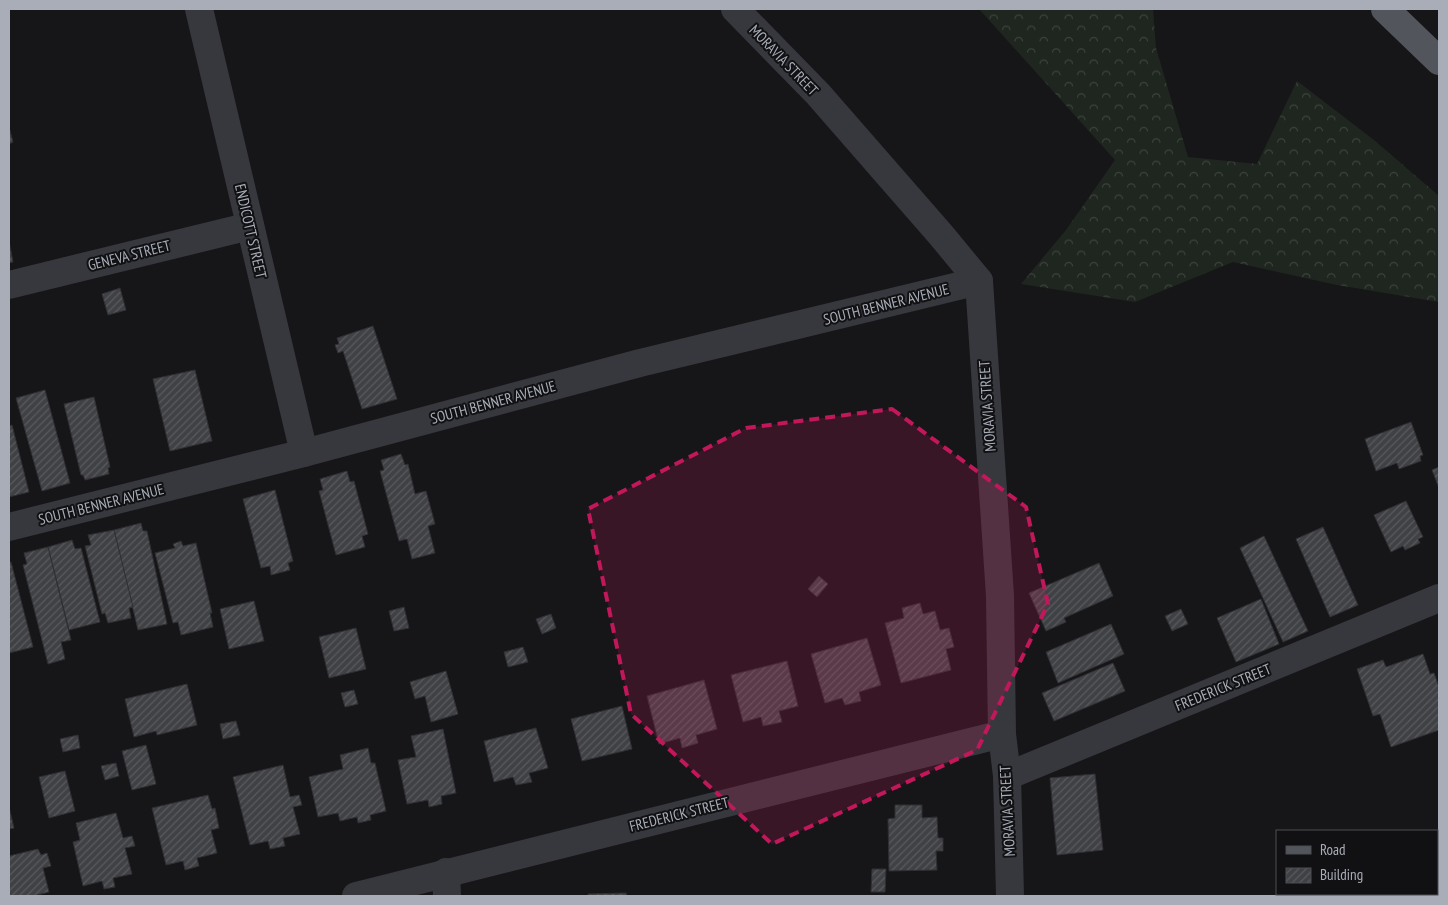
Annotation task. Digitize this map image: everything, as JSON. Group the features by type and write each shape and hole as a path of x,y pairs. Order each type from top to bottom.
{"main road":[{"path":"1385,9 1439,61"}],"street":[{"name":"ENDICOTT STREET","path":"199,9 304,453"},
{"name":"MORAVIA STREET","path":"735,9 818,94 942,235 979,281 1000,596 1002,734 1007,776 1010,896"},
{"name":"GENEVA STREET","path":"9,285 250,226"},
{"name":"SOUTH BENNER AVENUE","path":"9,527 304,453 640,363 979,281"},
{"name":"FREDERICK STREET","path":"1007,776 1439,598"},
{"name":"FREDERICK STREET","path":"356,896 446,884 1002,734"}],"highlighted area":[{"path":"892,409 1026,507 1048,604 977,750 772,844 631,714 588,509 746,428"}],"green space":[{"path":"979,9 1153,9 1156,48 1188,157 1257,164 1297,81 1374,140 1439,196 1439,302 1337,285 1233,262 1135,302 1021,284 1066,230 1115,160"}],"building":[{"path":"9,127 13,142 9,144"},
{"path":"9,241 13,262 9,263"},
{"path":"120,288 126,310 108,315 102,294"},
{"path":"373,326 397,399 362,409 343,351 338,353 335,345 339,344 337,338"},
{"path":"195,370 212,441 170,451 153,379"},
{"path":"45,390 70,483 42,491 16,398"},
{"path":"94,397 110,467 108,468 109,474 85,480 83,475 81,475 64,404"},
{"path":"1411,422 1423,455 1420,456 1421,461 1399,469 1397,463 1376,471 1365,439"},
{"path":"12,425 29,492 9,497 9,426"},
{"path":"401,454 405,465 408,464 415,494 426,491 435,524 428,526 435,553 412,559 407,539 399,541 380,471 384,470 381,460"},
{"path":"1439,467 1439,488 1432,470"},
{"path":"347,471 350,482 354,481 368,534 362,536 365,547 336,555 319,491 323,490 320,479"},
{"path":"275,490 293,561 288,563 290,570 271,575 270,566 261,568 243,499"},
{"path":"1406,501 1423,537 1418,539 1420,543 1405,550 1403,546 1391,552 1374,515"},
{"path":"141,523 143,531 147,531 167,624 138,630 114,530"},
{"path":"1323,527 1358,605 1330,617 1296,539"},
{"path":"114,530 133,607 129,608 131,618 108,623 105,613 102,614 85,546 91,545 88,535"},
{"path":"1264,536 1308,631 1283,642 1240,548"},
{"path":"72,540 75,549 81,548 100,622 69,630 48,547"},
{"path":"181,541 183,546 196,543 212,613 210,613 213,627 181,635 178,622 173,623 155,553 175,548 173,544"},
{"path":"48,547 71,640 61,642 65,659 48,664 23,565 27,564 24,553"},
{"path":"9,562 11,562 33,647 9,653"},
{"path":"1099,563 1113,596 1064,618 1066,622 1046,631 1029,593"},
{"path":"819,576 828,584 817,597 808,589"},
{"path":"1261,599 1279,644 1236,662 1217,618"},
{"path":"254,601 264,641 229,649 220,609"},
{"path":"920,603 923,614 935,611 940,630 949,628 954,647 946,649 951,670 901,683 885,623 904,618 902,608"},
{"path":"404,607 409,628 394,631 389,611"},
{"path":"1181,609 1188,624 1172,631 1165,616"},
{"path":"551,614 556,628 542,634 536,619"},
{"path":"1111,624 1124,654 1058,683 1046,652"},
{"path":"356,628 366,669 329,678 319,637"},
{"path":"867,638 881,685 859,692 861,701 845,705 842,698 825,703 811,654"},
{"path":"523,647 528,662 508,667 504,652"},
{"path":"1423,654 1430,674 1434,673 1439,687 1439,730 1391,747 1380,714 1373,716 1357,669 1383,660 1386,667"},
{"path":"787,661 798,706 779,711 782,722 763,726 761,717 743,722 731,675"},
{"path":"1113,663 1125,691 1054,721 1042,693"},
{"path":"446,671 458,714 431,722 425,696 415,699 410,682"},
{"path":"704,680 717,729 696,735 698,743 682,748 680,738 659,744 647,696"},
{"path":"187,684 197,725 157,735 156,731 134,737 125,699"},
{"path":"354,690 358,704 345,707 341,693"},
{"path":"622,706 632,749 582,761 571,719"},
{"path":"236,721 240,735 223,739 220,724"},
{"path":"536,728 548,768 529,773 532,782 516,785 513,777 494,782 484,741"},
{"path":"443,729 456,793 441,796 442,804 429,807 428,800 407,804 398,760 416,757 411,736"},
{"path":"78,735 80,748 63,752 60,739"},
{"path":"146,745 156,784 132,790 122,751"},
{"path":"368,748 371,763 375,763 386,811 370,815 371,820 358,823 357,817 340,821 338,813 318,817 309,777 343,769 340,755"},
{"path":"116,763 119,776 105,780 101,766"},
{"path":"283,765 290,797 299,795 302,805 293,807 300,834 283,838 285,846 270,849 268,841 250,845 233,777"},
{"path":"65,771 75,811 49,818 39,777"},
{"path":"1095,774 1103,850 1057,855 1050,778"},
{"path":"208,795 212,809 215,808 219,828 211,830 217,853 197,858 199,866 185,870 183,861 166,865 152,808"},
{"path":"895,805 922,805 922,818 937,817 938,838 943,838 943,851 936,851 937,870 889,871 888,819 895,818"},
{"path":"9,807 14,828 9,829"},
{"path":"116,813 123,838 132,836 135,846 125,848 132,874 113,878 115,887 104,889 102,881 83,886 73,842 80,840 76,823"},
{"path":"1438,842 1439,896 1410,896 1438,895"},
{"path":"38,849 41,855 47,853 51,866 43,868 49,892 33,896 9,896 9,856"},
{"path":"872,869 886,869 885,892 871,892"},
{"path":"626,893 627,896 588,896 588,894"}]}
